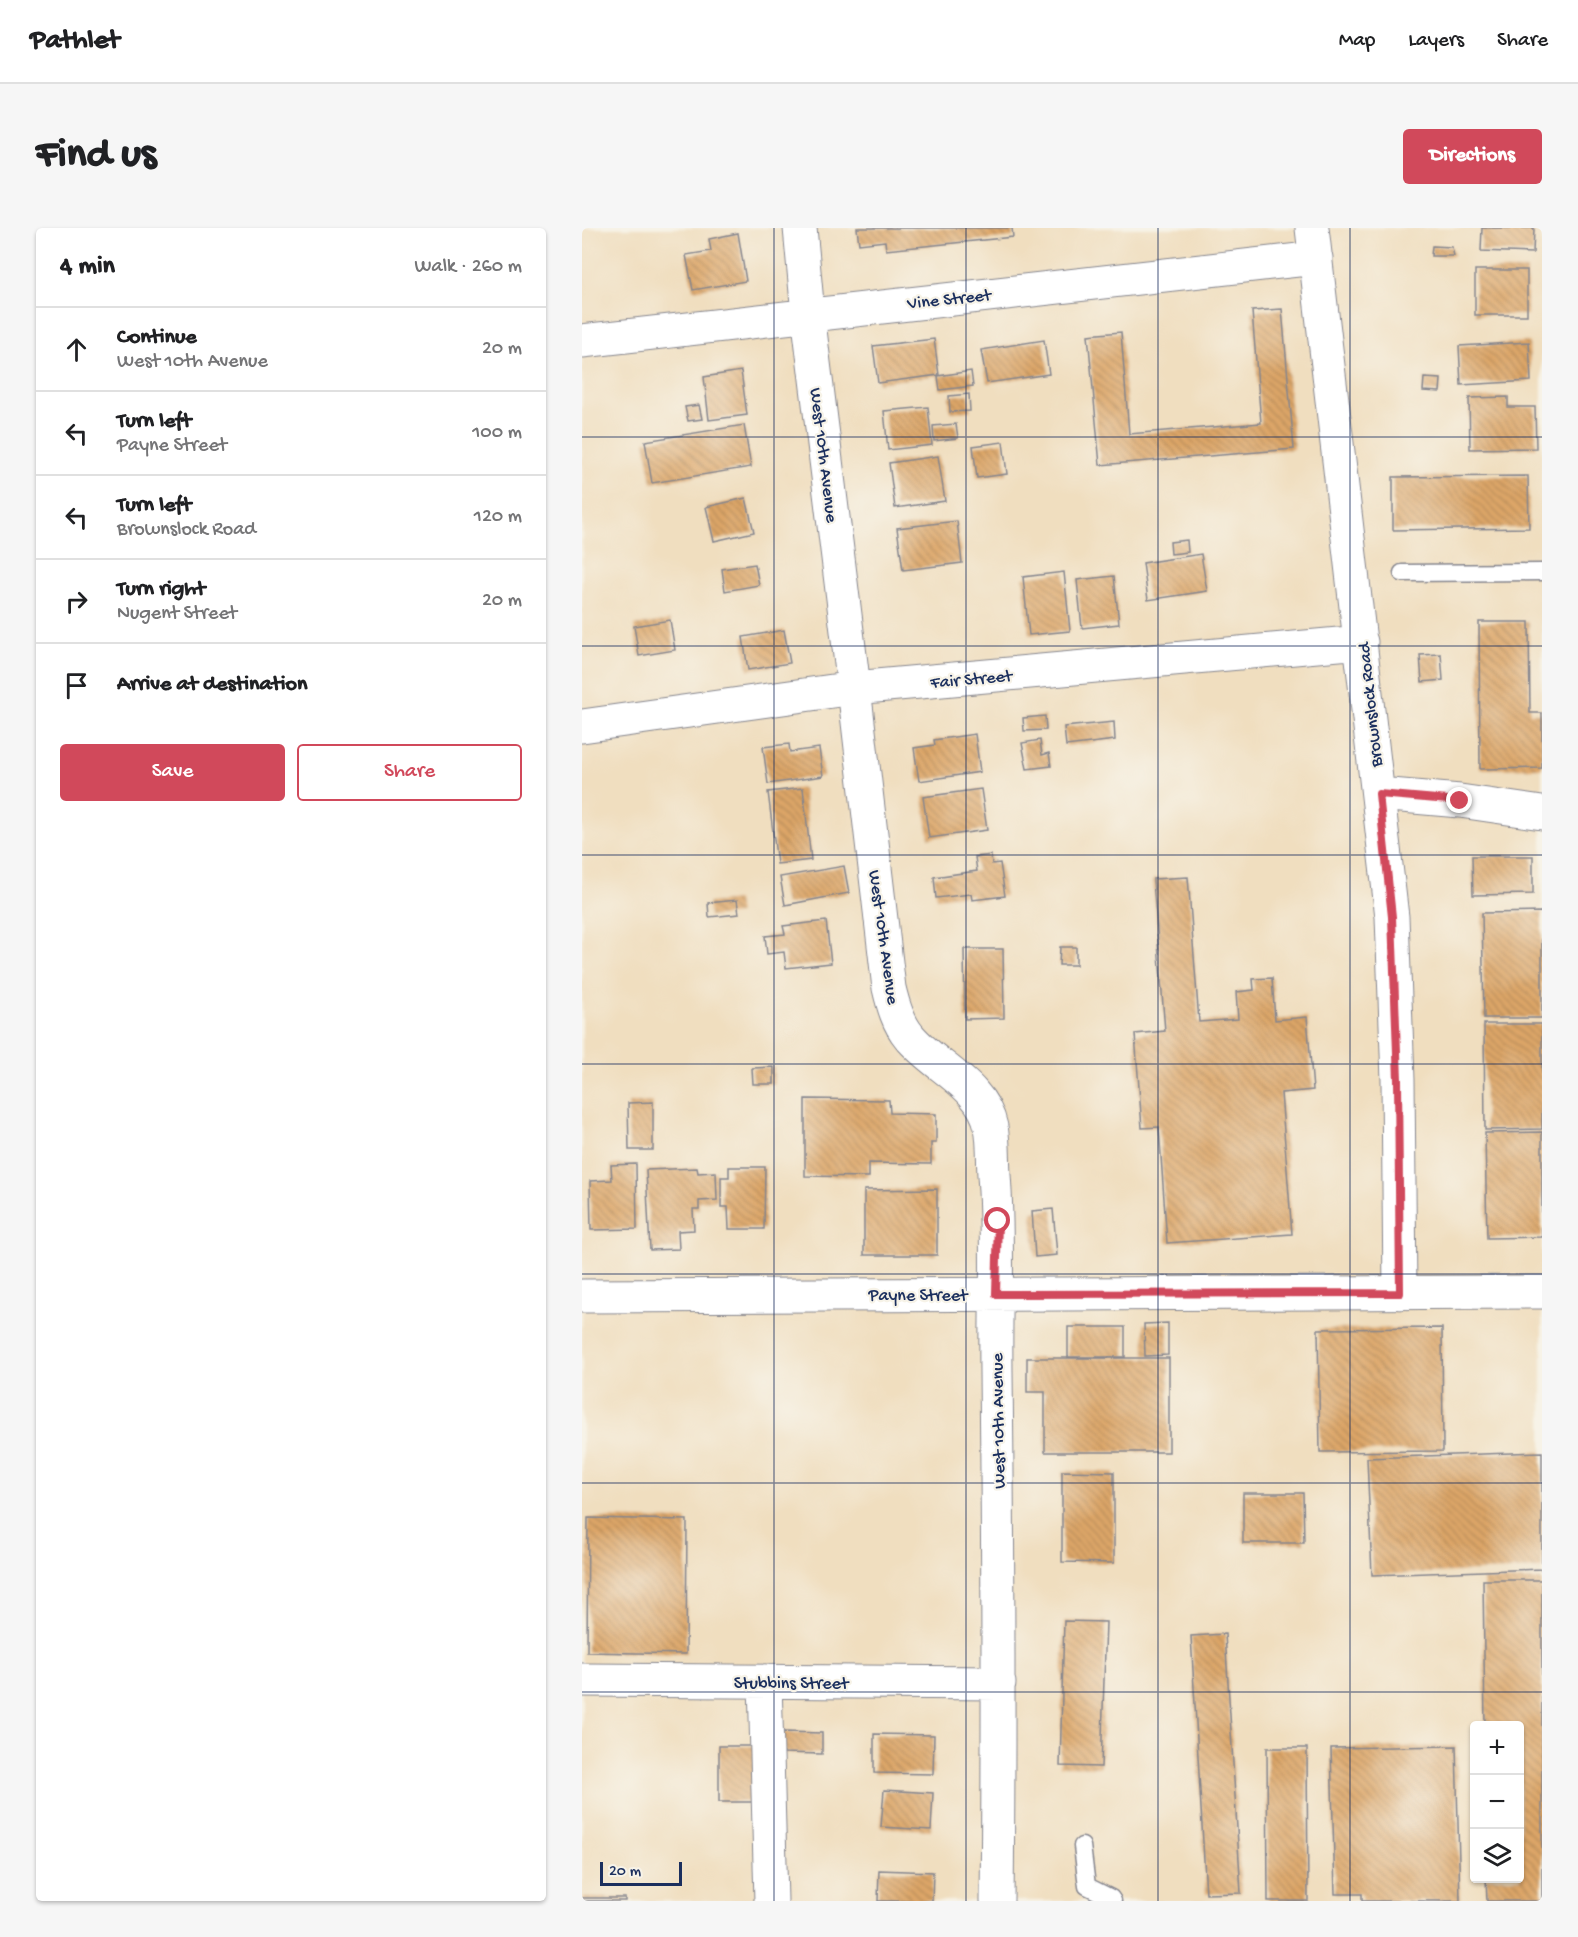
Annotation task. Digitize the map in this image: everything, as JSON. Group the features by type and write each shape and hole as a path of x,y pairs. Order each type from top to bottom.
{"street":[{"name":"West 10th Avenue","path":"800,228 808,314 889,988 898,1017 907,1034 920,1048 968,1088 987,1115 991,1127 998,1221 996,1294 998,1901"},
{"name":"Vine Street","path":"582,341 808,314 1314,243"},
{"name":"Brownslock Road","path":"1314,243 1392,917 1398,1080 1400,1293"},
{"name":"Fair Street","path":"582,726 854,688 1361,642"},
{"path":"1379,794 1460,801 1542,813"},
{"name":"Payne Street","path":"582,1296 1542,1292"},
{"name":"Stubbins Street","path":"582,1680 999,1683"},
{"path":"765,1681 771,1901"}],"lane":[{"path":"1402,573 1542,572"},
{"path":"1082,1846 1087,1886 1113,1901"}],"building":[{"path":"857,228 1012,228 1013,237 886,250 885,241 859,244"},
{"path":"1482,228 1534,228 1533,253 1481,251"},
{"path":"738,233 746,281 693,290 686,255 711,251 709,239"},
{"path":"1432,246 1452,247 1454,256 1431,256"},
{"path":"1475,270 1527,270 1527,315 1475,315"},
{"path":"1282,309 1294,449 1100,465 1088,335 1121,332 1129,434 1261,423 1252,311"},
{"path":"934,339 939,375 878,383 873,346"},
{"path":"1044,340 1049,374 987,383 981,350"},
{"path":"1529,342 1531,381 1461,385 1459,346"},
{"path":"741,371 747,415 709,420 704,377"},
{"path":"971,371 973,386 940,390 938,376"},
{"path":"1424,378 1441,379 1440,392 1423,391"},
{"path":"969,394 970,411 950,412 949,396"},
{"path":"1508,397 1508,407 1535,407 1536,448 1470,449 1469,398"},
{"path":"699,405 702,419 688,421 685,407"},
{"path":"928,407 932,445 888,450 884,411"},
{"path":"956,424 958,438 934,441 933,426"},
{"path":"744,425 751,467 652,483 645,441"},
{"path":"1003,442 1007,474 977,478 973,446"},
{"path":"938,456 945,501 895,508 889,463"},
{"path":"1528,476 1529,528 1393,530 1393,477"},
{"path":"746,498 754,532 714,541 706,507"},
{"path":"957,521 962,563 903,570 897,528"},
{"path":"1187,540 1188,552 1171,554 1170,542"},
{"path":"1201,554 1207,591 1148,600 1143,563"},
{"path":"755,564 759,585 725,591 722,569"},
{"path":"1064,572 1070,631 1029,635 1023,577"},
{"path":"1114,576 1119,624 1082,628 1077,580"},
{"path":"670,620 675,650 639,656 634,626"},
{"path":"1479,622 1529,622 1530,713 1542,713 1542,768 1480,769"},
{"path":"784,630 790,663 748,670 743,637"},
{"path":"1441,654 1443,680 1422,682 1420,655"},
{"path":"1045,716 1046,730 1024,731 1023,718"},
{"path":"1114,722 1115,740 1066,746 1064,727"},
{"path":"975,734 980,772 919,781 914,748 935,745 934,740"},
{"path":"1040,740 1042,755 1049,753 1051,766 1027,769 1022,743"},
{"path":"789,744 790,752 819,748 823,776 768,784 763,747"},
{"path":"803,788 811,860 777,864 768,792"},
{"path":"981,789 987,830 929,838 923,797"},
{"path":"991,855 992,864 1000,863 1005,896 972,900 971,894 936,898 934,877 977,871 975,857"},
{"path":"1472,856 1533,856 1533,894 1473,895"},
{"path":"844,866 849,893 785,905 780,877"},
{"path":"1188,877 1199,1022 1238,1019 1236,992 1254,990 1253,979 1272,978 1275,1020 1307,1017 1313,1090 1281,1093 1292,1234 1167,1243 1159,1127 1142,1128 1135,1034 1165,1031 1153,879"},
{"path":"737,900 739,914 709,917 708,903"},
{"path":"1542,912 1542,1018 1484,1018 1482,913"},
{"path":"826,921 831,963 786,968 784,952 767,954 765,936 785,934 783,926"},
{"path":"1060,947 1076,947 1076,965 1059,965"},
{"path":"964,949 1003,949 1004,1018 965,1019"},
{"path":"1484,1024 1542,1024 1542,1129 1485,1130"},
{"path":"774,1067 774,1084 753,1084 752,1068"},
{"path":"805,1099 889,1100 890,1113 936,1114 936,1143 931,1143 931,1164 869,1163 869,1177 805,1176"},
{"path":"653,1102 653,1150 629,1150 628,1103"},
{"path":"1542,1132 1542,1237 1487,1238 1485,1133"},
{"path":"636,1164 637,1229 591,1230 590,1181 612,1180 611,1165"},
{"path":"729,1167 765,1167 764,1229 729,1229 728,1207 721,1207 721,1177 729,1177"},
{"path":"697,1168 698,1173 716,1172 717,1200 699,1201 699,1209 693,1209 694,1230 678,1231 679,1249 650,1250 646,1170"},
{"path":"937,1189 937,1255 864,1255 864,1190"},
{"path":"1053,1209 1057,1255 1035,1257 1032,1211"},
{"path":"1168,1323 1168,1355 1145,1356 1144,1324"},
{"path":"1068,1327 1125,1327 1125,1357 1068,1357"},
{"path":"1442,1328 1443,1451 1320,1452 1318,1329"},
{"path":"1027,1358 1169,1358 1169,1452 1045,1452 1045,1392 1027,1392"},
{"path":"1542,1452 1542,1569 1372,1575 1367,1458"},
{"path":"1062,1471 1114,1472 1114,1563 1062,1562"},
{"path":"1243,1493 1303,1493 1304,1543 1243,1543"},
{"path":"588,1518 687,1520 686,1654 587,1652"},
{"path":"1483,1580 1542,1580 1542,1901 1487,1901 1486,1883 1524,1883 1524,1721 1485,1721"},
{"path":"1064,1621 1106,1622 1101,1767 1060,1766"},
{"path":"1225,1634 1241,1893 1206,1894 1191,1636"},
{"path":"783,1732 822,1733 822,1754 783,1753"},
{"path":"874,1734 934,1735 933,1774 874,1773"},
{"path":"719,1746 762,1746 762,1802 719,1802"},
{"path":"1456,1746 1460,1901 1362,1901 1362,1894 1335,1894 1331,1748"},
{"path":"1267,1748 1307,1748 1308,1901 1268,1901"},
{"path":"884,1790 933,1793 931,1830 881,1827"},
{"path":"879,1870 933,1872 932,1901 878,1901"},
{"path":"582,1898 625,1898 625,1901 582,1901"}],"route":[{"path":"998,1221 996,1294 1400,1293 1398,1080 1392,917 1379,794 1460,801"}]}
